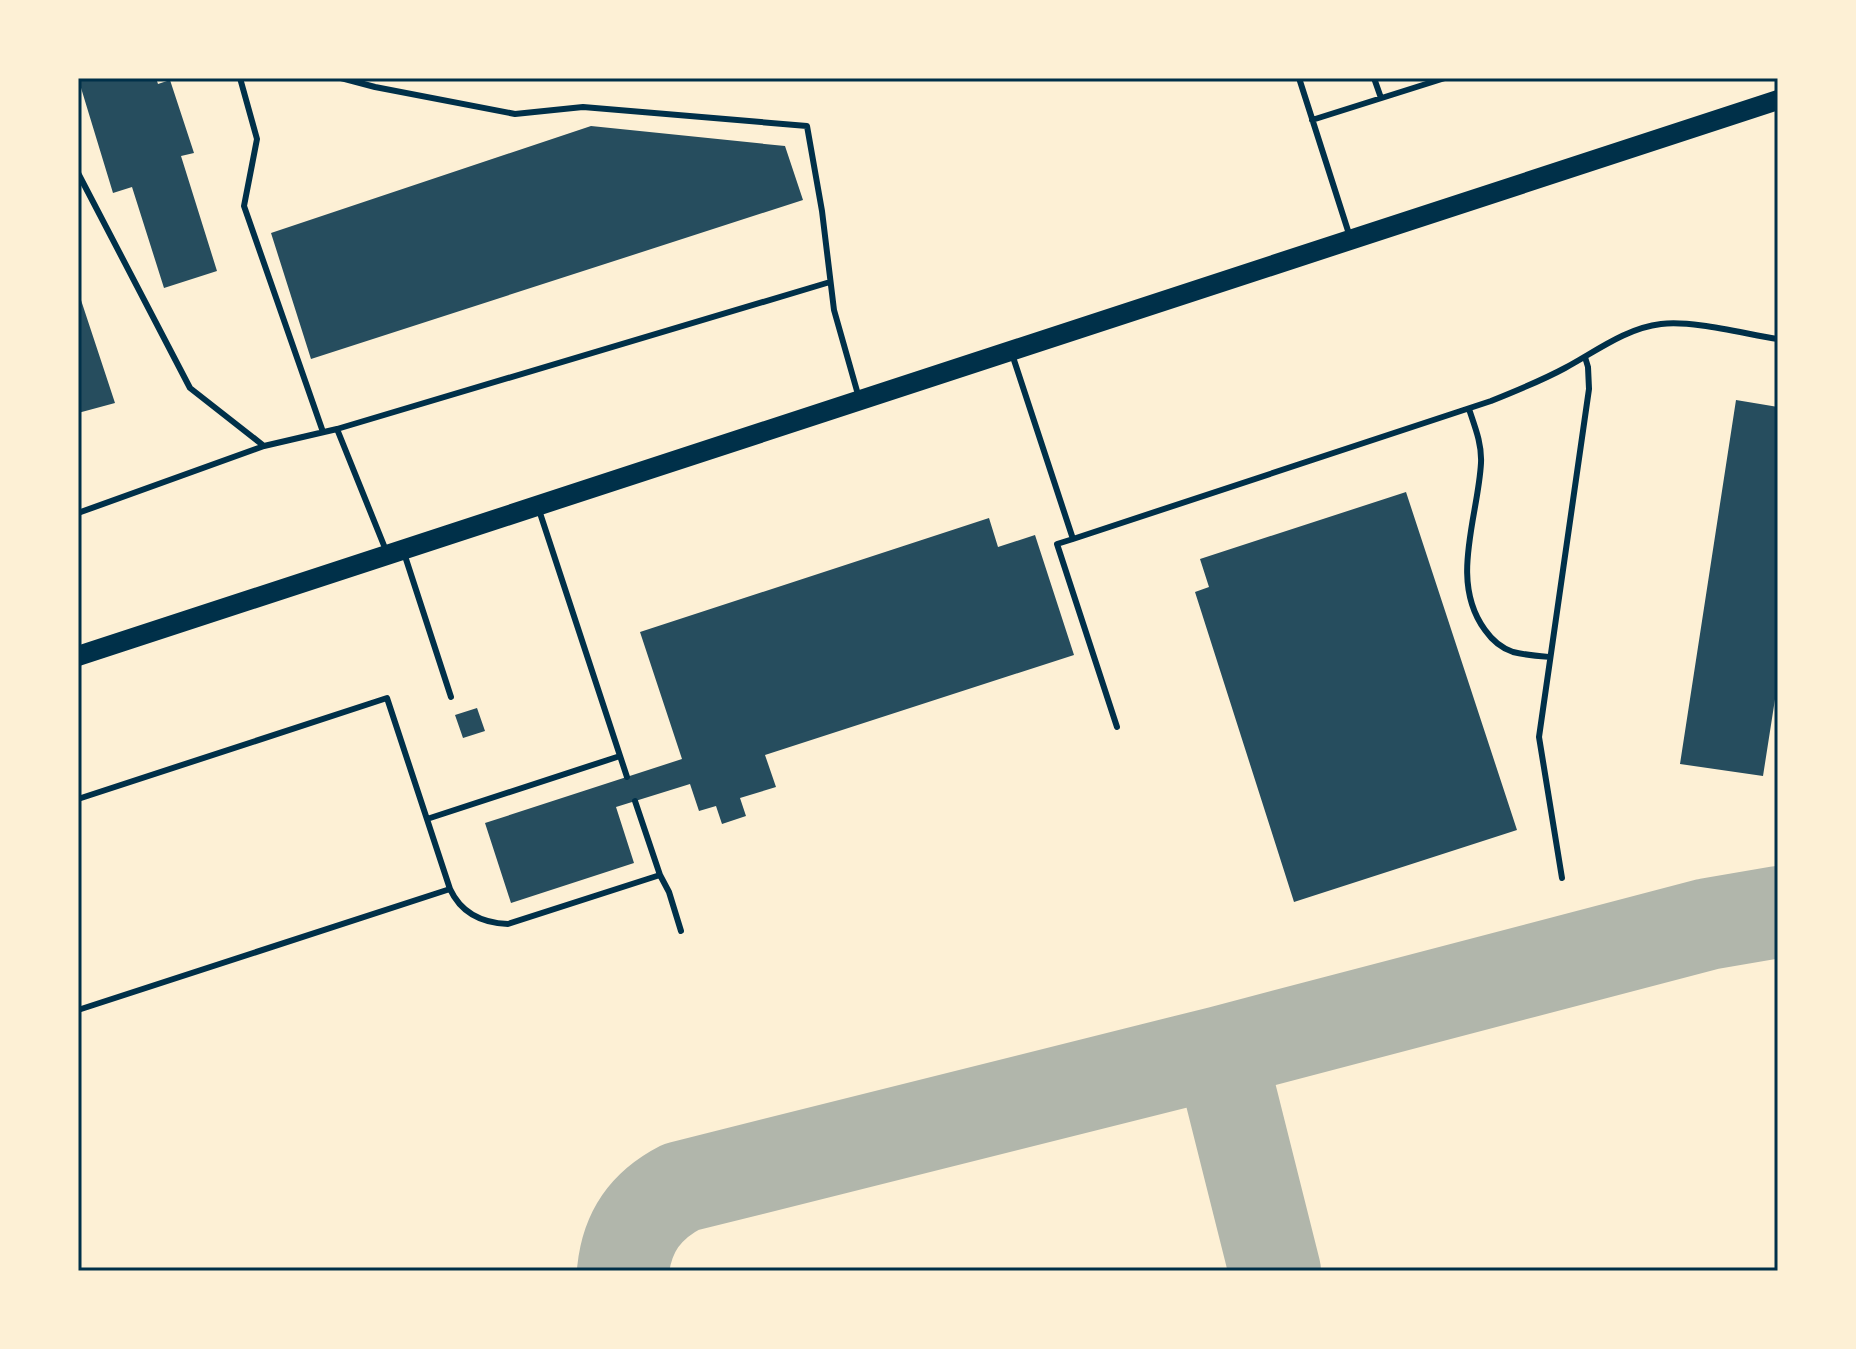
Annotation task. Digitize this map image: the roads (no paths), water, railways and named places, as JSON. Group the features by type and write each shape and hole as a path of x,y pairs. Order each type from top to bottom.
{"main road":[{"path":"78,656 1778,100"}],"lane":[{"path":"240,78 257,139 244,206 323,432"},
{"path":"341,78 515,114 583,107 807,126 822,211 834,310 860,401"},
{"path":"1299,78 1351,240"},
{"path":"1374,78 1381,98"},
{"path":"1312,120 1445,78"},
{"path":"78,173 190,388 264,446"},
{"path":"78,513 264,446 337,429 830,282"},
{"path":"1117,727 1057,544 1469,409 1524,388 1630,333 1659,324 1778,339"},
{"path":"1011,351 1073,539"},
{"path":"1562,878 1540,752 1540,723 1589,389 1585,357"},
{"path":"1469,409 1477,432 1481,464 1467,561 1467,587 1471,604 1479,622 1498,644 1512,651 1550,657"},
{"path":"337,429 395,553 451,697"},
{"path":"538,506 627,777"},
{"path":"78,799 387,698 450,889 458,904 472,915 488,922 508,924 660,875"},
{"path":"427,819 620,756"},
{"path":"635,801 681,931"},
{"path":"78,1010 450,889"}]}
